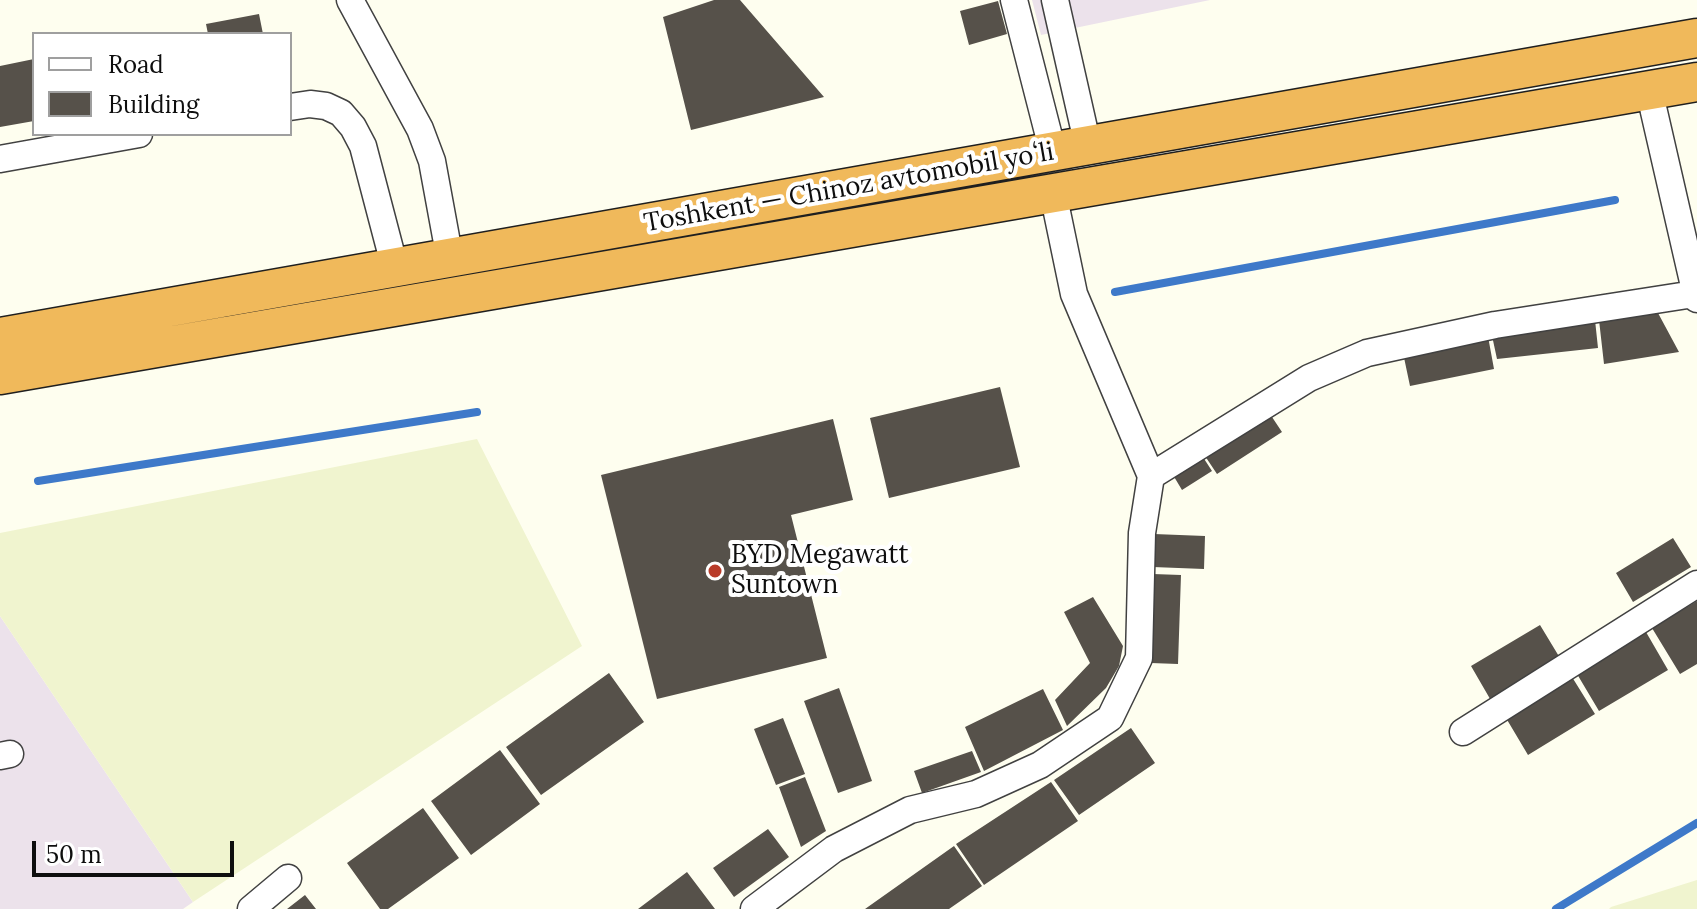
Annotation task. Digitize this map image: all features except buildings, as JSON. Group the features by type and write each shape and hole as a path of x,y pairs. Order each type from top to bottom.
{"highway":[{"name":"Toshkent — Chinoz avtomobil yoʻli","path":"0,337 1697,38"},
{"name":"Toshkent — Chinoz avtomobil yoʻli","path":"0,375 1697,82"}],"street":[{"path":"350,0 420,129 432,161 450,259"},
{"path":"1014,0 1071,149"},
{"path":"1055,0 1071,149"},
{"path":"1151,476 1309,378 1367,353 1495,325 1696,296 1649,90"},
{"path":"292,107 326,106 341,113 353,127 363,146 395,268"},
{"path":"0,159 128,136"},
{"path":"754,909 834,849 910,810 976,794 1040,765 1110,718 1139,658 1142,533 1151,476 1074,294 1053,193"},
{"path":"1463,732 1697,584"},
{"path":"251,909 288,878"}],"shaded area":[{"path":"1032,0 1210,0 1041,35"},
{"path":"0,616 193,902 183,909 0,909"}],"green space":[{"path":"477,439 582,646 193,902 0,616 0,533"},
{"path":"1697,880 1697,909 1609,909 1611,907"}],"waterway":[{"path":"1115,292 1615,200"},
{"path":"38,481 477,412"},
{"path":"1556,909 1697,823"}],"place":[{"name":"BYD Megawatt Suntown","path":"715,571"}]}
